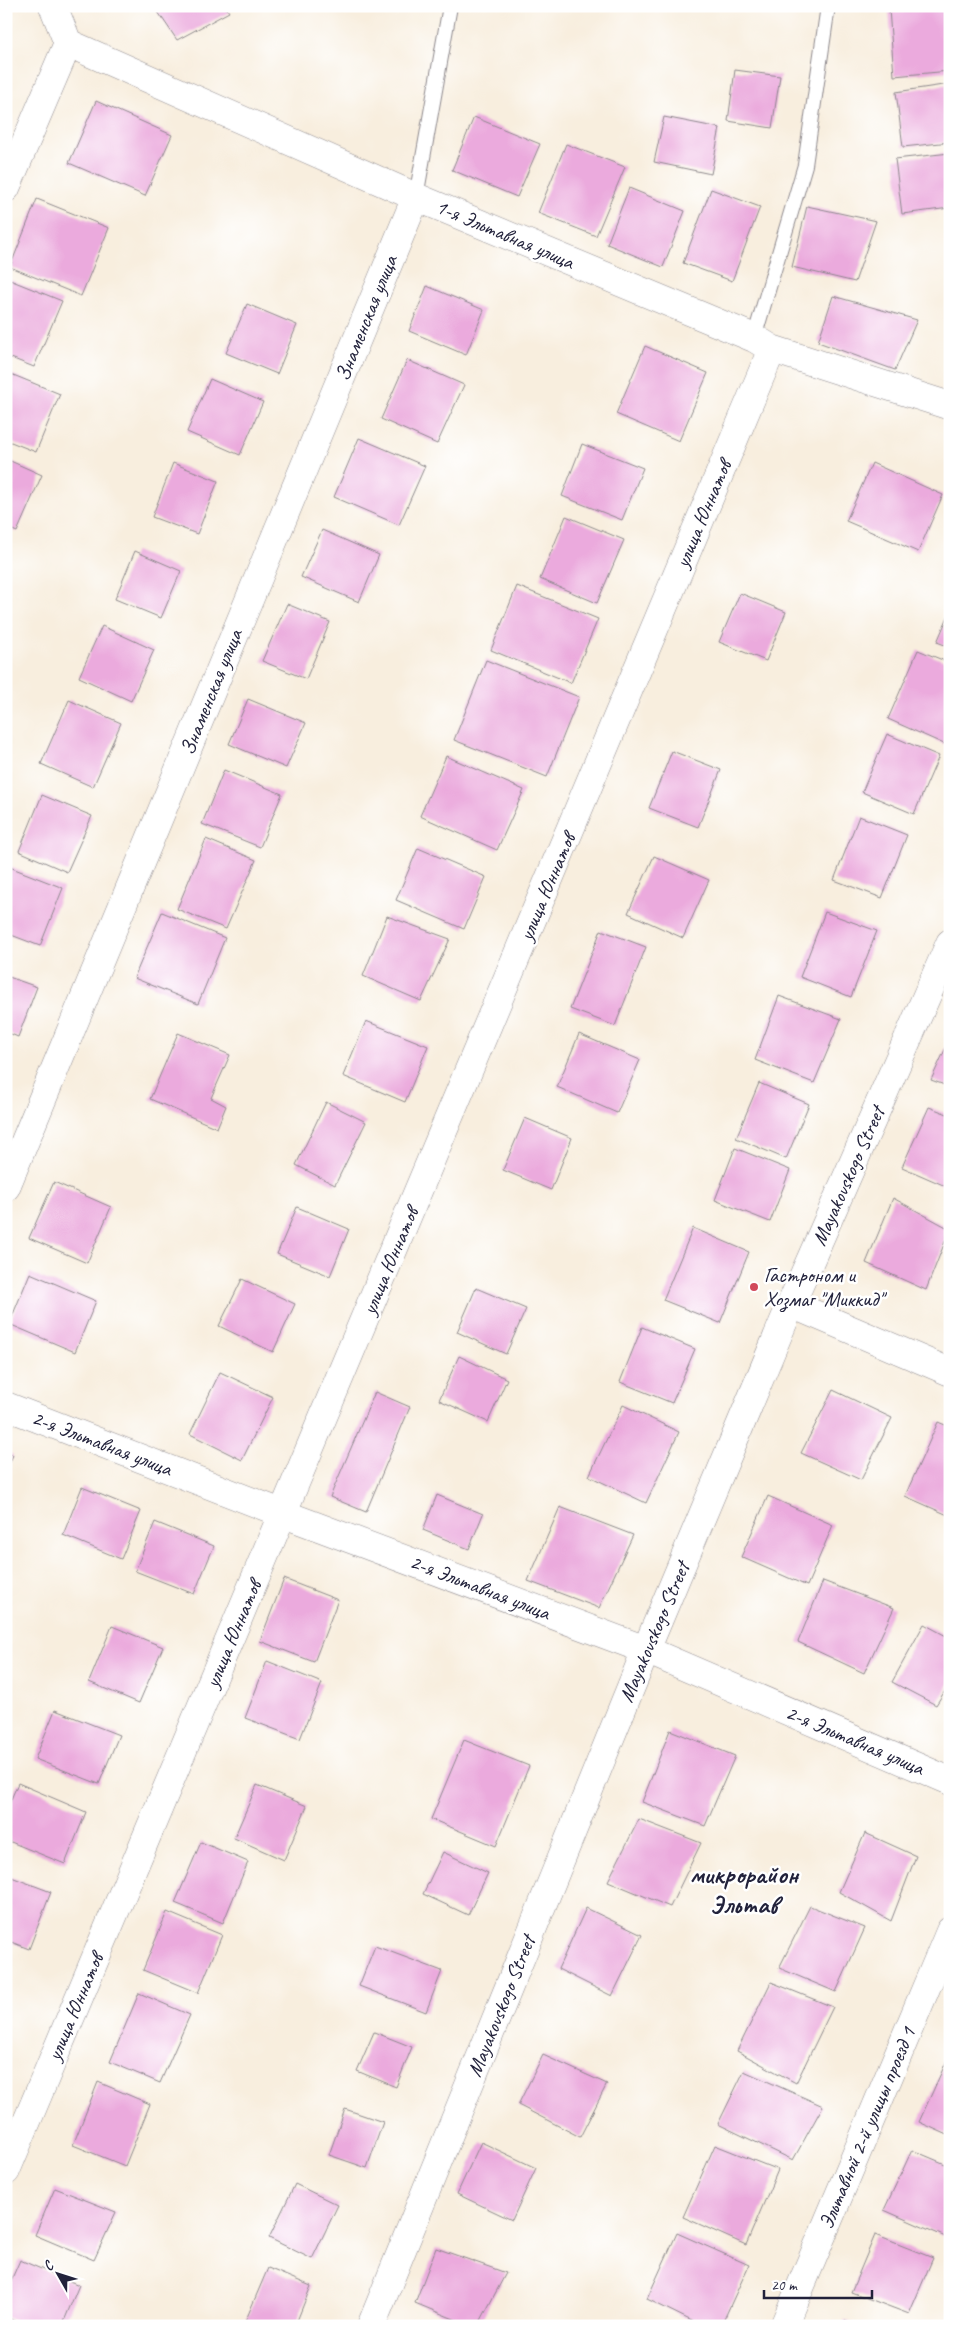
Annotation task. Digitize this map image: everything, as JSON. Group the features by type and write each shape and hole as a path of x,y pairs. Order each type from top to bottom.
{"street":[{"path":"6,188 68,43 53,6"},
{"name":"1-я Эльтавная улица","path":"68,43 416,197 763,344 950,406"},
{"name":"Знаменская улица","path":"6,1187 416,197"},
{"name":"улица Юннатов","path":"6,2171 284,1514 763,344"},
{"name":"Mayakovskogo Street","path":"371,2326 646,1650 791,1304 950,942"},
{"path":"791,1304 950,1372"},
{"name":"2-я Эльтавная улица","path":"6,1406 284,1514 646,1650 950,1780"},
{"name":"Эльтавной 2-й улицы проезд 1","path":"784,2326 950,1931"}],"lane":[{"path":"416,197 450,6"},
{"path":"763,344 805,165 828,6"}],"building":[{"path":"154,6 225,6 229,12 177,40"},
{"path":"950,6 950,71 894,76 889,9"},
{"path":"735,70 780,76 772,128 728,121"},
{"path":"950,84 950,142 903,147 896,92"},
{"path":"96,101 172,135 145,196 69,163"},
{"path":"474,117 540,144 517,197 452,170"},
{"path":"664,117 720,128 711,174 654,162"},
{"path":"566,144 625,167 596,236 538,213"},
{"path":"950,153 950,208 902,214 895,159"},
{"path":"629,188 685,211 663,267 607,244"},
{"path":"711,189 760,207 732,281 683,263"},
{"path":"37,199 109,228 81,296 10,267"},
{"path":"807,206 876,221 855,282 792,267"},
{"path":"10,280 62,301 34,367 6,356 6,289"},
{"path":"427,286 484,310 466,355 409,331"},
{"path":"833,296 917,320 895,370 818,342"},
{"path":"247,304 297,325 277,374 226,353"},
{"path":"645,346 708,373 679,441 616,414"},
{"path":"407,360 464,385 437,444 381,419"},
{"path":"6,372 60,394 36,452 6,440"},
{"path":"210,379 263,402 240,455 187,432"},
{"path":"359,438 425,466 399,525 334,497"},
{"path":"582,444 643,468 622,520 562,496"},
{"path":"6,459 42,475 17,532 6,527"},
{"path":"173,463 218,481 197,534 152,517"},
{"path":"872,463 943,495 918,552 846,521"},
{"path":"566,516 624,540 597,603 540,579"},
{"path":"322,530 379,555 359,602 301,577"},
{"path":"135,551 181,571 161,618 115,599"},
{"path":"517,586 598,619 571,683 491,650"},
{"path":"740,593 786,612 766,661 719,642"},
{"path":"287,604 330,622 306,679 262,661"},
{"path":"950,612 950,647 937,642"},
{"path":"102,626 154,650 131,701 79,677"},
{"path":"918,650 950,663 950,731 944,744 888,719"},
{"path":"486,660 579,697 547,777 454,740"},
{"path":"248,699 306,723 286,768 229,744"},
{"path":"69,700 121,723 93,787 41,764"},
{"path":"887,734 939,756 914,814 862,792"},
{"path":"672,751 721,770 698,827 649,808"},
{"path":"446,756 524,790 497,850 420,816"},
{"path":"224,770 282,794 260,847 202,824"},
{"path":"42,795 92,816 67,872 19,851"},
{"path":"859,816 907,835 882,898 834,880"},
{"path":"206,839 256,860 226,929 177,909"},
{"path":"418,848 486,877 464,929 396,900"},
{"path":"654,856 709,880 683,938 628,913"},
{"path":"7,866 63,888 40,946 6,933"},
{"path":"162,912 225,938 198,1004 134,978"},
{"path":"825,912 877,931 851,997 800,977"},
{"path":"387,916 450,939 421,1001 363,976"},
{"path":"601,930 646,947 615,1026 570,1009"},
{"path":"6,976 37,987 18,1037 6,1032"},
{"path":"779,996 841,1019 814,1083 755,1060"},
{"path":"366,1021 428,1046 405,1102 343,1076"},
{"path":"178,1033 230,1055 211,1098 226,1106 217,1128 150,1099"},
{"path":"579,1034 640,1060 617,1113 557,1087"},
{"path":"950,1039 950,1087 931,1080"},
{"path":"759,1083 809,1104 786,1159 736,1138"},
{"path":"326,1102 366,1122 335,1185 296,1165"},
{"path":"929,1107 950,1115 950,1188 902,1167"},
{"path":"525,1118 572,1138 551,1190 503,1170"},
{"path":"735,1148 790,1170 770,1222 715,1200"},
{"path":"54,1182 111,1207 87,1263 29,1238"},
{"path":"893,1198 950,1229 926,1290 866,1263"},
{"path":"297,1207 349,1229 330,1276 277,1254"},
{"path":"693,1228 749,1252 720,1323 663,1300"},
{"path":"30,1273 96,1301 75,1352 9,1324"},
{"path":"242,1279 295,1304 273,1352 219,1326"},
{"path":"476,1288 526,1309 506,1354 457,1332"},
{"path":"642,1327 695,1349 672,1403 620,1382"},
{"path":"459,1356 507,1379 488,1422 439,1400"},
{"path":"220,1372 273,1397 242,1460 190,1434"},
{"path":"833,1390 892,1418 861,1480 801,1453"},
{"path":"375,1392 410,1407 366,1512 330,1497"},
{"path":"623,1405 679,1432 646,1503 589,1476"},
{"path":"938,1422 950,1427 950,1516 905,1496"},
{"path":"6,1452 13,1455 6,1471"},
{"path":"82,1487 141,1511 121,1559 63,1535"},
{"path":"437,1495 483,1514 469,1549 423,1530"},
{"path":"768,1496 833,1525 807,1586 741,1557"},
{"path":"560,1507 633,1535 599,1608 528,1581"},
{"path":"155,1522 214,1546 194,1594 135,1571"},
{"path":"284,1579 338,1600 314,1662 260,1641"},
{"path":"823,1581 894,1608 864,1673 798,1642"},
{"path":"924,1624 950,1638 950,1683 936,1705 892,1682"},
{"path":"112,1626 163,1647 139,1703 89,1682"},
{"path":"267,1661 322,1683 300,1739 245,1718"},
{"path":"55,1710 119,1735 99,1784 35,1759"},
{"path":"670,1730 735,1756 705,1826 642,1802"},
{"path":"464,1740 529,1766 496,1846 431,1819"},
{"path":"18,1783 86,1812 65,1864 6,1840 6,1811"},
{"path":"257,1785 307,1806 284,1860 234,1838"},
{"path":"639,1819 701,1843 670,1907 608,1881"},
{"path":"865,1833 916,1856 891,1921 839,1892"},
{"path":"201,1842 248,1862 223,1923 175,1903"},
{"path":"443,1852 488,1873 468,1915 423,1894"},
{"path":"6,1875 51,1892 29,1949 6,1940"},
{"path":"810,1906 865,1928 836,1992 779,1968"},
{"path":"586,1908 642,1935 612,1996 558,1969"},
{"path":"167,1912 222,1935 198,1993 143,1970"},
{"path":"375,1946 442,1971 426,2012 359,1986"},
{"path":"771,1982 833,2007 796,2083 737,2051"},
{"path":"139,1993 190,2015 160,2083 110,2062"},
{"path":"374,2032 412,2047 396,2087 357,2071"},
{"path":"543,2055 607,2084 580,2137 518,2105"},
{"path":"947,2060 950,2061 950,2136 919,2122"},
{"path":"744,2071 823,2106 793,2160 718,2124"},
{"path":"98,2082 150,2104 125,2166 73,2145"},
{"path":"345,2109 383,2122 367,2168 329,2155"},
{"path":"481,2142 536,2168 512,2220 457,2194"},
{"path":"715,2145 778,2170 746,2245 683,2217"},
{"path":"912,2150 950,2166 950,2239 884,2210"},
{"path":"295,2184 338,2205 312,2259 269,2238"},
{"path":"55,2188 116,2212 94,2260 35,2235"},
{"path":"677,2233 749,2265 721,2326 702,2326 647,2299"},
{"path":"875,2235 933,2258 909,2314 851,2292"},
{"path":"436,2248 506,2273 478,2326 471,2326 415,2303"},
{"path":"20,2260 79,2285 62,2326 27,2326 6,2317 6,2292"},
{"path":"268,2268 311,2286 295,2326 254,2326 245,2322"},
{"path":"845,2320 858,2326 843,2326"}],"place":[{"name":"Гастроном и Хозмаг \"Миккид\"","path":"754,1287"}],"district":[{"name":"микрорайон Эльтав","path":"744,1889"}]}
